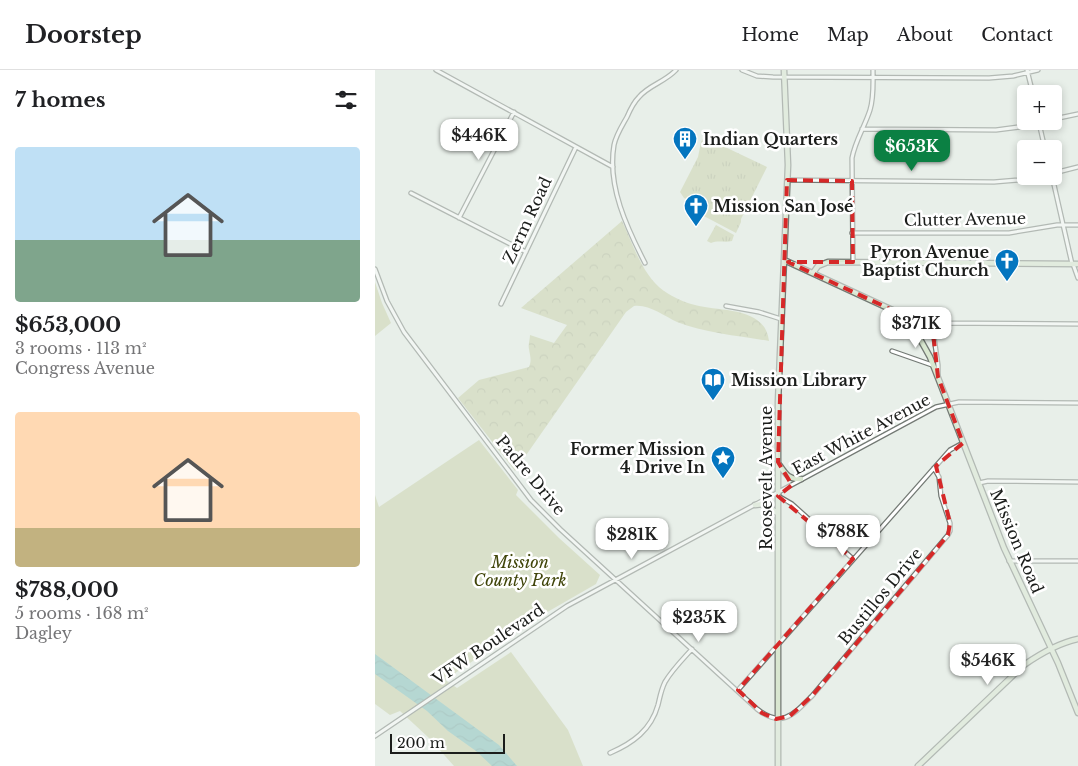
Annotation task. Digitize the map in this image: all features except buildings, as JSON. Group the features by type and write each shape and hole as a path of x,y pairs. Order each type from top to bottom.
{"main road":[{"name":"Roosevelt Avenue","path":"778,766 778,406 787,180 784,70"},
{"name":"Mission Road","path":"784,260 901,314 913,326 938,377 1009,561 1075,698 1078,713"},
{"path":"813,273 822,263 1075,264"},
{"path":"778,462 788,477 801,480"},
{"path":"755,504 765,504 778,514"},
{"path":"918,766 1024,665 1052,649 1078,639"}],"street":[{"path":"436,70 613,167"},
{"path":"645,263 620,206 613,167 616,138 633,104 644,92 676,70"},
{"path":"742,70 757,76 784,77 989,78 1013,76 1027,71 1038,70"},
{"path":"853,262 853,152 872,103 873,70"},
{"path":"1027,71 1031,85"},
{"path":"459,218 515,112"},
{"path":"1062,118 1078,114"},
{"path":"862,129 997,130 1017,126"},
{"name":"Zerm Road","path":"501,304 576,146"},
{"path":"1062,171 1078,167"},
{"path":"787,180 994,182 1017,180"},
{"path":"1053,185 1078,278"},
{"path":"411,193 526,252"},
{"name":"Clutter Avenue","path":"852,233 1009,233 1063,225 1078,225"},
{"name":"Padre Drive","path":"375,269 387,301 404,332 523,490 549,519 762,713 779,719"},
{"path":"726,306 759,312 782,319"},
{"path":"913,326 932,323 1078,324"},
{"name":"Mission Road","path":"932,323 938,377"},
{"path":"892,351 933,365"},
{"name":"East White Avenue","path":"777,494 937,407 948,403 1078,403"},
{"path":"738,690 950,450 963,443"},
{"name":"Bustillos Drive","path":"779,719 789,716 812,696 950,531 950,523 941,496 939,477 934,468"},
{"path":"979,483 988,481 1078,482"},
{"path":"777,494 792,504 853,559"},
{"name":"VFW Boulevard","path":"375,736 556,613 755,504 777,494"},
{"path":"1009,561 1078,561"},
{"path":"610,753 629,744 648,727 655,714 665,682 692,649"}],"highlighted area":[{"path":"787,180 852,181 853,262 788,262 901,314 914,325 932,323 938,377 963,443 936,466 950,523 948,535 812,696 790,716 776,719 762,713 738,690 853,559 778,496 792,485 778,462"}],"green space":[{"path":"704,137 767,167 736,233 700,214 695,204 684,198 680,192 698,157"},
{"path":"622,221 644,268 664,291 679,300 691,304 740,312 750,316 766,330 769,341 699,329 677,322 651,309 634,306 626,312 515,471 458,398 479,380 529,367 531,360 530,335 554,343 567,325 521,308"},
{"path":"716,225 734,235 732,241 711,243 707,241"},
{"path":"375,282 391,323 375,336"},
{"name":"Mission County Park","path":"479,440 518,490 516,495 600,575 596,584 530,622 445,680 457,688 511,652 568,730 583,766 454,766 429,738 400,711 390,715 375,704 375,495 379,507"}],"water":[{"path":"375,654 499,745 517,766 492,766 476,751 448,731 427,711 375,674"}],"place":[{"name":"Indian Quarters","path":"685,160"},
{"name":"Mission San José","path":"696,227"},
{"name":"Pyron Avenue Baptist Church","path":"1007,282"},
{"name":"Mission Library","path":"713,401"},
{"name":"Former Mission 4 Drive In","path":"723,479"}]}
